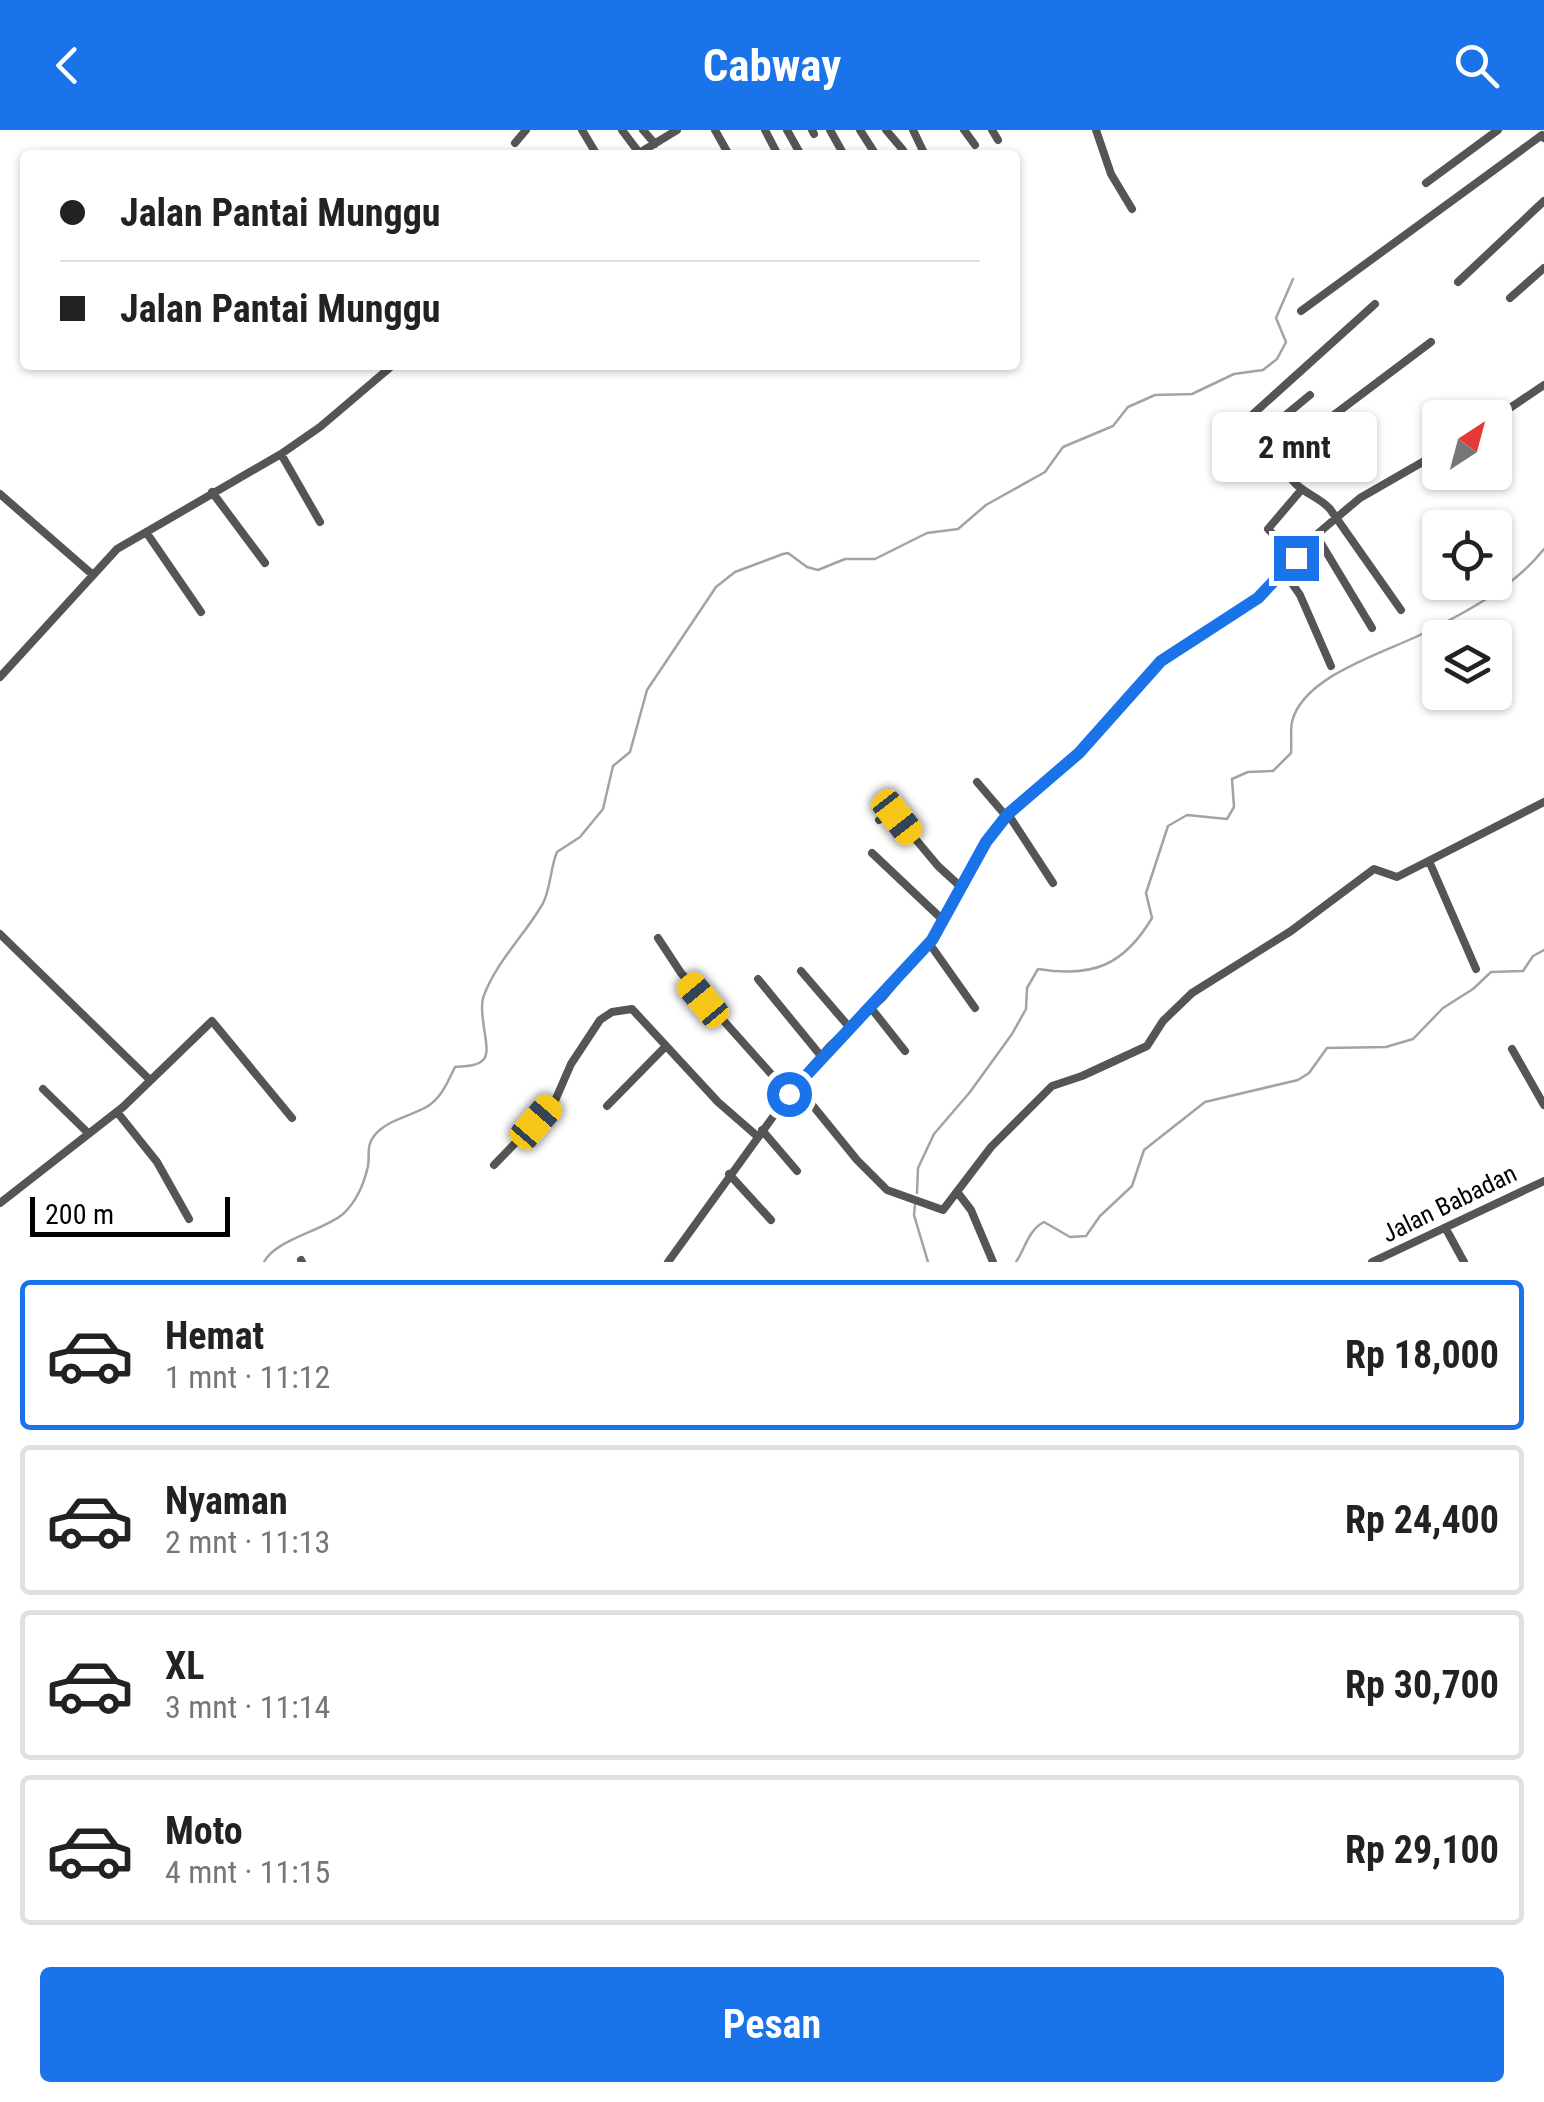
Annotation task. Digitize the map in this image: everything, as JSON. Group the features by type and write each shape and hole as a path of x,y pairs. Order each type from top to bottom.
{"street":[{"path":"515,143 526,130"},
{"path":"643,130 655,144"},
{"path":"886,130 903,150"},
{"path":"964,130 975,145"},
{"path":"992,130 998,140"},
{"path":"1096,130 1111,174 1132,210"},
{"path":"1426,183 1498,130"},
{"path":"645,150 670,132"},
{"path":"1301,311 1542,135"},
{"path":"1458,282 1544,201"},
{"path":"1510,298 1544,268"},
{"path":"1375,304 1339,340 1253,411 1278,458 1302,489 1321,498 1401,610"},
{"path":"1278,458 1431,342"},
{"path":"1,674 114,551 281,454 324,425 387,370"},
{"path":"1512,407 1544,385"},
{"path":"1264,433 1310,395"},
{"path":"281,454 320,522"},
{"path":"668,1262 796,1085 929,943 986,842 1007,815 1079,753 1161,661 1235,616 1360,498 1422,462"},
{"path":"1296,558 1268,529 1302,489"},
{"path":"212,492 265,563"},
{"path":"0,494 93,575"},
{"path":"146,532 201,612"},
{"path":"1316,536 1372,628"},
{"path":"1284,572 1300,595 1331,666"},
{"path":"977,782 1007,815 1054,883"},
{"path":"796,1085 857,1160 887,1190 943,1210 991,1147 1052,1086 1147,1046 1192,992 1291,931 1374,869 1397,877 1544,802"},
{"path":"879,820 889,814 897,817 962,888"},
{"path":"872,852 944,921"},
{"path":"1429,861 1476,968"},
{"path":"0,934 150,1079"},
{"path":"658,938 692,986 789,1094"},
{"path":"929,943 974,1008"},
{"path":"802,971 850,1028"},
{"path":"758,979 821,1056"},
{"path":"872,1008 905,1052"},
{"path":"494,1165 554,1103 571,1064 604,1016 634,1010 718,1102 759,1133 797,1171"},
{"path":"0,1203 117,1112 212,1021 292,1118"},
{"path":"607,1106 666,1046"},
{"path":"1512,1050 1544,1105"},
{"path":"43,1088 87,1132"},
{"path":"117,1112 157,1162 190,1219"},
{"path":"730,1174 771,1220"},
{"name":"Jalan Babadan","path":"1372,1262 1446,1229 1490,1204 1543,1183"},
{"path":"958,1194 972,1210 993,1262"},
{"path":"1446,1229 1464,1262"}],"waterway":[{"path":"264,1262 279,1247 343,1214 362,1186 374,1136 392,1122 433,1102 455,1067 474,1065 484,1059 487,1048 482,1006 488,985 542,905 557,852 580,837 603,809 613,766 630,752 647,690 716,587 735,572 783,554 818,570 845,559 875,559 927,533 958,529 986,505 1045,472 1063,447 1113,426 1128,407 1155,395 1192,394 1234,374 1263,370 1277,359 1286,342 1276,318 1293,279"},
{"path":"917,1193 918,1168 934,1134 1012,1034 1026,1009 1027,988 1038,969 1075,971 1105,964 1130,947 1152,918 1146,893 1168,826 1187,815 1227,819 1234,807 1232,779 1248,772 1273,771 1291,753 1292,722 1299,705 1312,691 1348,667 1473,607 1519,575 1544,549"},
{"path":"1016,1262 1030,1235 1044,1222 1070,1237 1086,1236 1100,1216 1132,1186 1144,1150 1205,1102 1298,1080 1309,1073 1327,1048 1386,1047 1413,1039 1443,1008 1491,972 1523,971 1533,956 1544,950"},
{"path":"915,1204 914,1215 928,1262"}],"route":[{"path":"789,1094 932,940 986,842 1008,814 1069,763 1161,661 1235,616 1296,558"}]}
